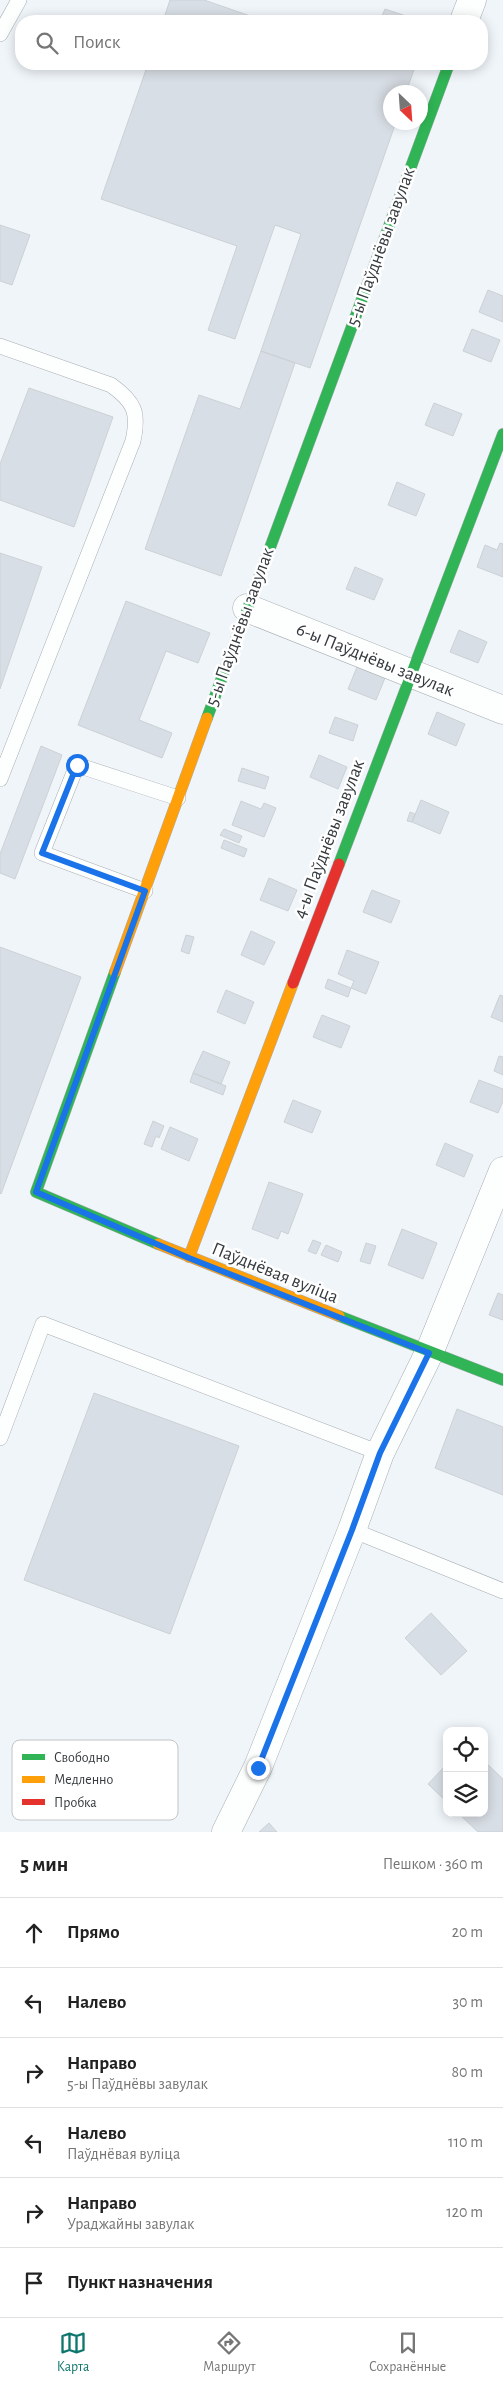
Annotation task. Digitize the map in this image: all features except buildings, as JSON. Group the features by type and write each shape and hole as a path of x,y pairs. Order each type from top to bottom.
{"street":[{"path":"466,15 472,0"},
{"name":"5-ы Паўднёвы завулак","path":"36,1192 247,608 446,70"},
{"name":"4-ы Паўднёвы завулак","path":"189,1258 503,434"},
{"name":"6-ы Паўднёвы завулак","path":"247,608 410,675 503,710"},
{"path":"226,1832 258,1768 352,1530 380,1453 429,1353 503,1171"},
{"name":"Паўднёвая вуліца","path":"36,1192 189,1258 429,1353 503,1380"}],"lane":[{"path":"0,34 19,0"},
{"path":"0,346 111,385 126,396 133,406 137,423 130,450 0,779"},
{"path":"145,891 42,853 77,765 178,798"},
{"path":"0,1438 42,1324 380,1453"},
{"path":"352,1530 503,1591"}],"traffic: fast":[{"path":"207,718 447,70"},
{"path":"339,864 503,434"},
{"path":"115,972 36,1192 158,1244"},
{"path":"339,1316 503,1380"}],"traffic: slow":[{"path":"115,972 207,718"},
{"path":"189,1257 293,983"},
{"path":"158,1244 339,1316"}],"traffic: jam":[{"path":"293,983 339,864"}],"route":[{"path":"77,765 42,853 145,891 36,1192 189,1258 429,1353 380,1453 352,1530 258,1768"}]}
